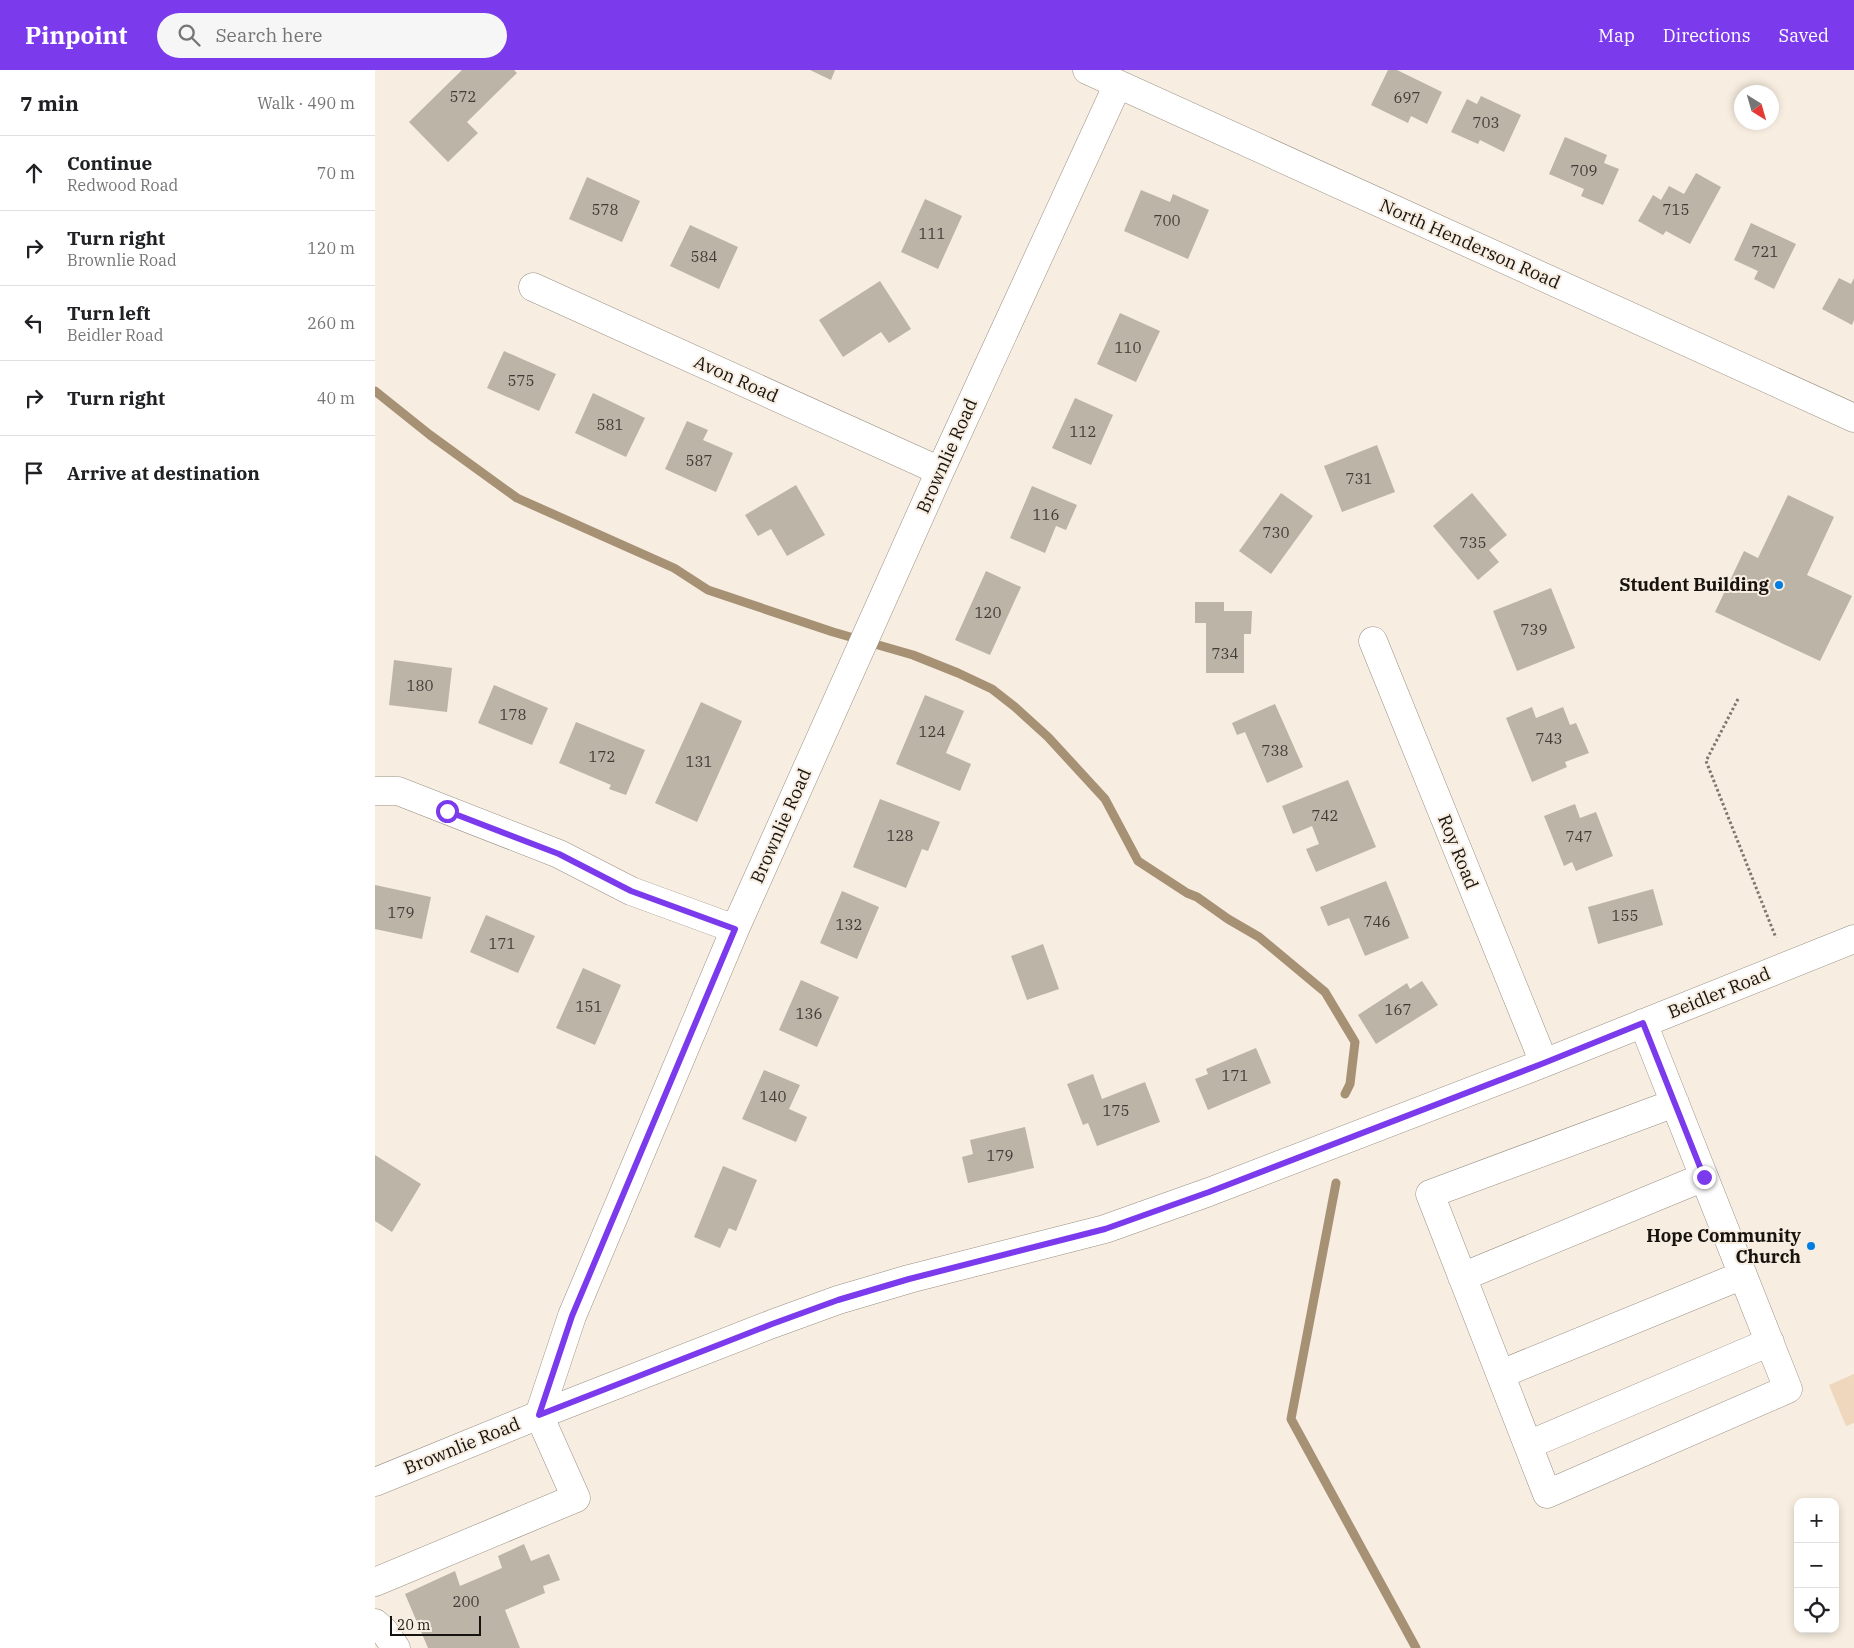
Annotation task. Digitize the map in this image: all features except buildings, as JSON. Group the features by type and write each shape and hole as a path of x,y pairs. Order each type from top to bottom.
{"street":[{"name":"North Henderson Road","path":"1087,70 1854,418"},
{"name":"Brownlie Road","path":"375,1482 539,1415 572,1316 735,929 940,471 1118,84"},
{"name":"Avon Road","path":"533,287 940,471"},
{"name":"Roy Road","path":"1373,641 1544,1063"},
{"path":"375,791 398,791 559,854 631,891 735,929"},
{"name":"Beidler Road","path":"539,1415 838,1300 909,1279 1105,1229 1209,1192 1544,1063 1854,939"},
{"path":"1643,1023 1675,1103 1743,1275 1770,1342 1788,1389 1547,1494 1430,1194 1675,1103"},
{"path":"1463,1277 1704,1177"},
{"path":"1501,1374 1743,1275"},
{"path":"1528,1445 1770,1342"},
{"path":"375,1582 576,1498 539,1415"},
{"path":"375,1623 384,1631 396,1648"}],"path":[{"path":"1737,699 1707,761 1787,966"}],"shaded area":[{"path":"1854,1374 1854,1423 1846,1426 1829,1385"}],"waterway":[{"path":"375,391 430,435 517,498 674,568 708,590 833,632 913,655 992,689 1048,737 1105,799 1138,861 1259,937 1325,992 1355,1042 1350,1084 1345,1094"},
{"path":"1336,1183 1291,1419 1416,1648"}],"place":[{"name":"Student Building","path":"1779,585"},
{"name":"Hope Community Church","path":"1811,1246"}],"route":[{"path":"447,811 559,854 631,891 735,929 572,1316 539,1415 838,1300 909,1279 1105,1229 1209,1192 1643,1023 1704,1177"}]}
